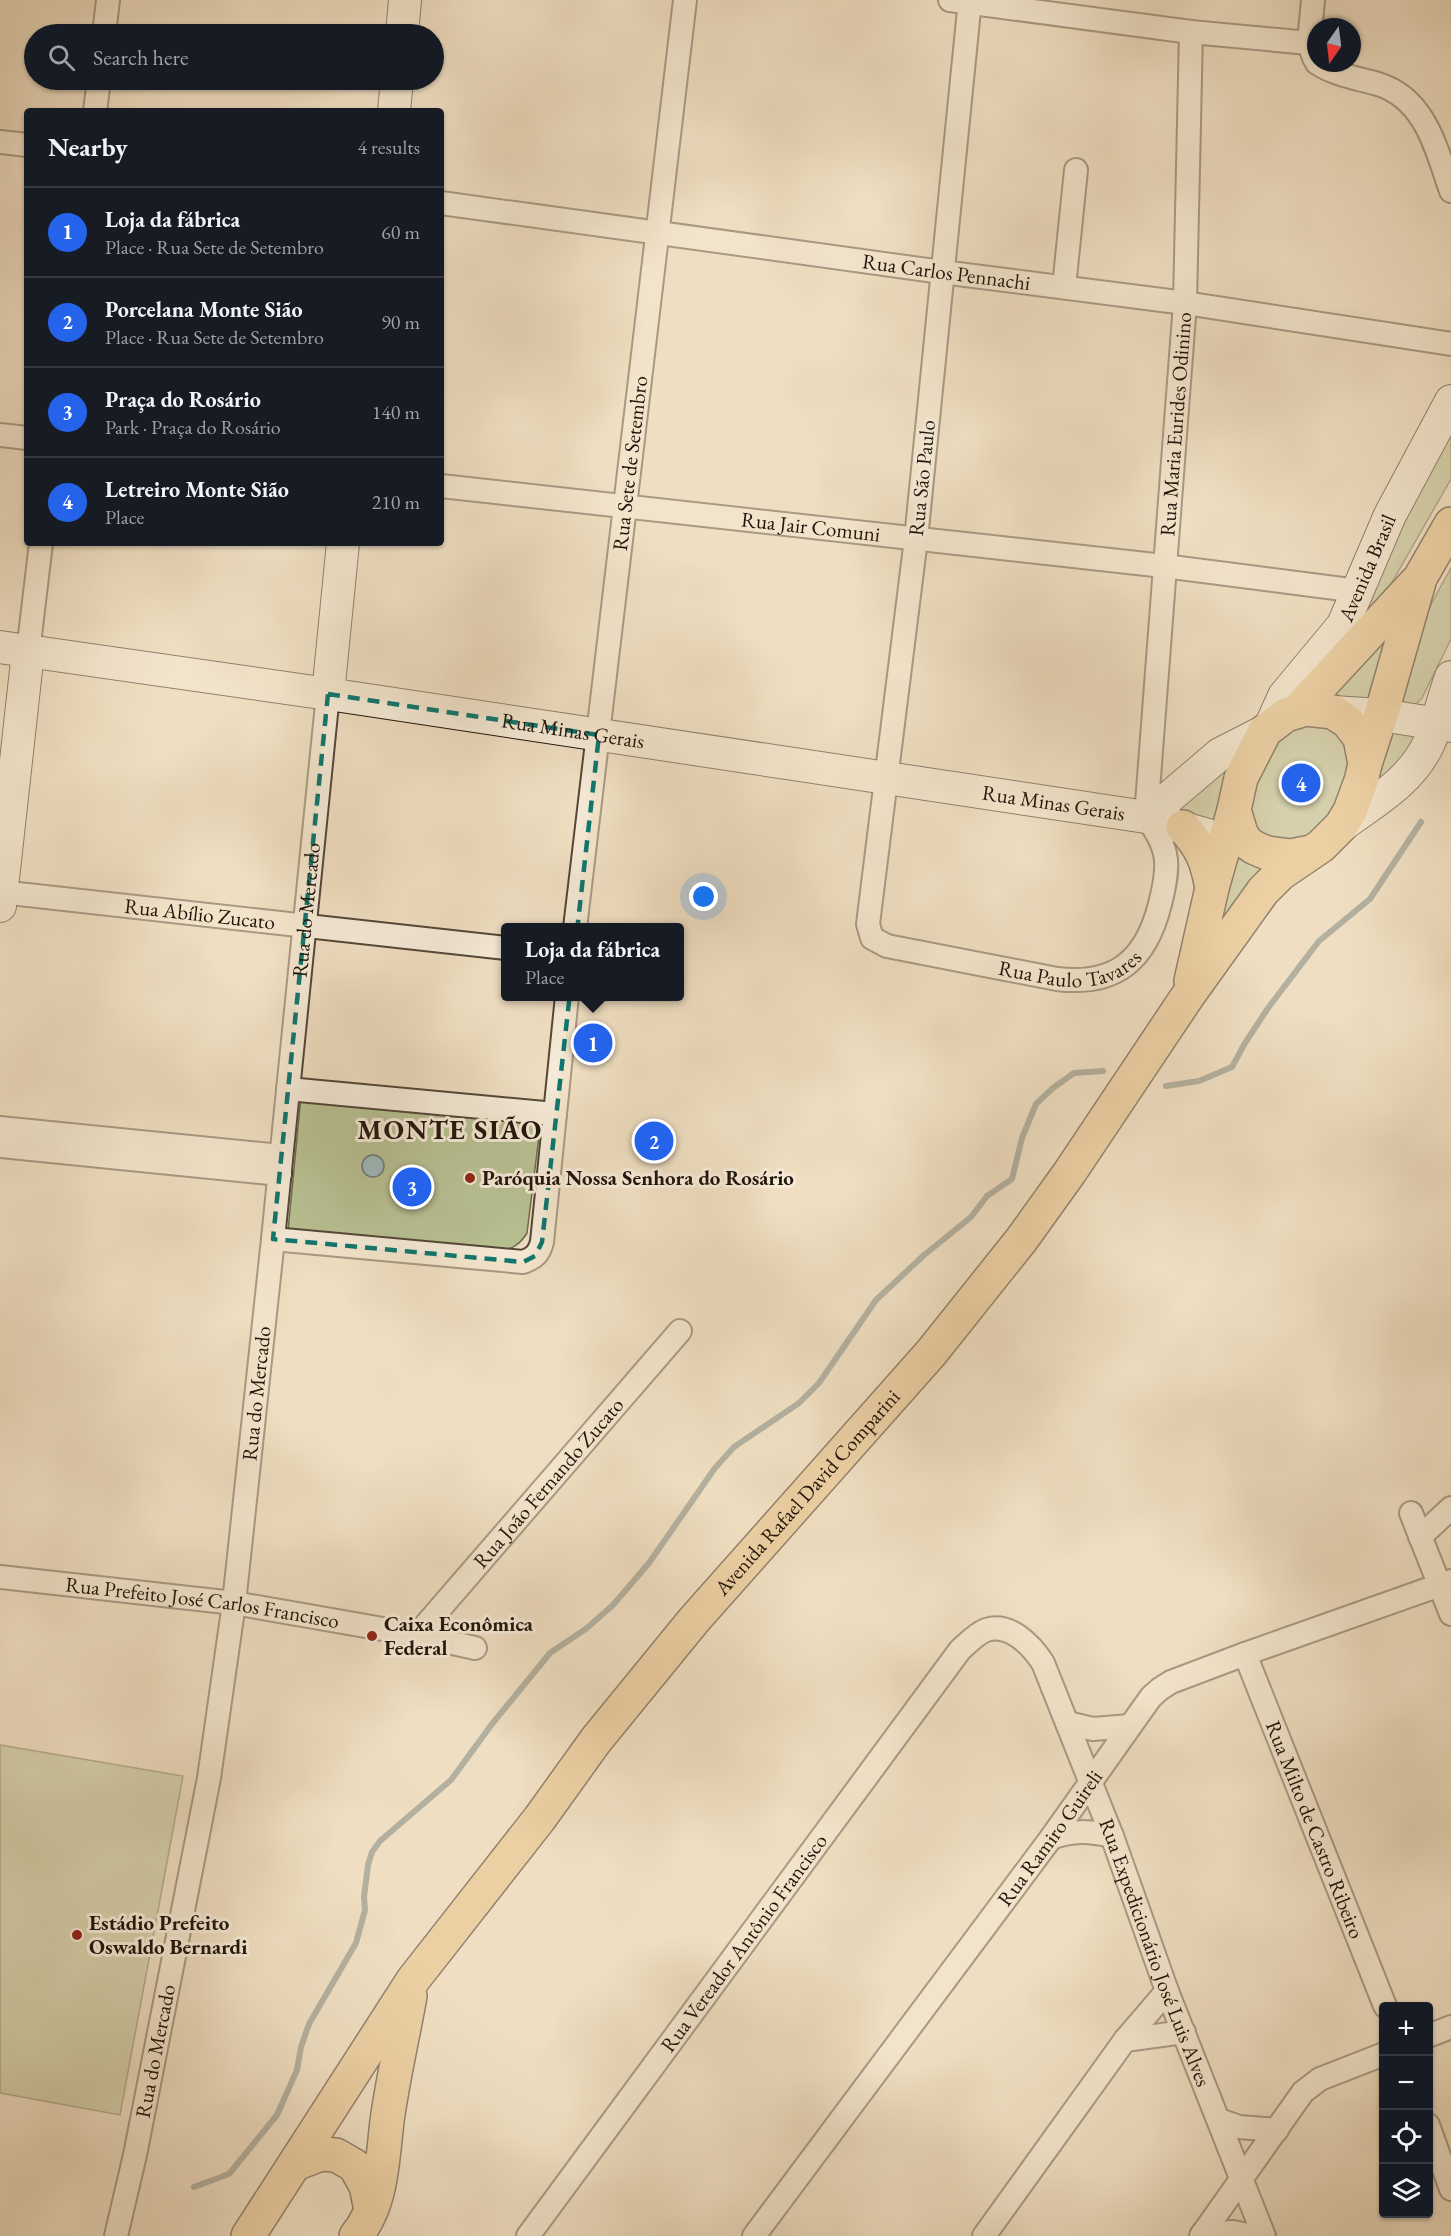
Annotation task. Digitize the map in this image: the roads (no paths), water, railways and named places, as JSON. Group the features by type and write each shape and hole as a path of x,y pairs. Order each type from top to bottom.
{"main road":[{"name":"Avenida Rafael David Comparini","path":"248,2236 413,1980 540,1818 611,1721 694,1620 931,1353 1015,1247 1070,1172 1187,997 1263,891 1280,874 1329,839 1341,826 1357,795 1420,578 1451,524"},
{"name":"Avenida Rafael David Comparini","path":"1187,997 1212,888 1238,833 1241,778 1278,722 1420,578"},
{"path":"1278,722 1313,708 1333,712"},
{"name":"Avenida Rafael David Comparini","path":"1333,712 1348,722 1360,738 1365,764"},
{"path":"1183,828 1200,847 1207,863 1212,888"},
{"path":"1238,833 1267,853 1291,856 1311,852"},
{"name":"Avenida Rafael David Comparini","path":"364,2223 381,2178 388,2114 413,1980"},
{"path":"295,2164 321,2154 336,2155 355,2166 366,2186 364,2223"}],"street":[{"path":"105,24 108,0"},
{"path":"403,24 405,0"},
{"name":"Rua Sete de Setembro","path":"576,923 685,0"},
{"path":"1313,0 1313,18"},
{"path":"963,1 1191,32 1307,55"},
{"name":"Rua São Paulo","path":"887,946 872,938 868,924 916,539 942,272 963,1"},
{"name":"Rua Maria Eurides Odinino","path":"1146,817 1185,303 1191,32"},
{"path":"1335,72 1389,87 1401,94 1418,111 1430,132 1451,191"},
{"path":"95,108 98,90"},
{"path":"394,108 396,90"},
{"path":"0,142 24,145"},
{"path":"1064,287 1076,170"},
{"name":"Rua Carlos Pennachi","path":"444,203 1185,303 1451,345"},
{"name":"Avenida Brasil","path":"1278,722 1281,702 1290,687 1340,631 1390,515 1451,401"},
{"path":"0,435 24,438"},
{"name":"Rua Jair Comuni","path":"444,486 1164,566 1359,591"},
{"path":"1,896 14,650 40,546"},
{"name":"Rua do Mercado","path":"116,2236 135,2155 209,1778 234,1603 343,546"},
{"name":"Rua Minas Gerais","path":"14,650 328,693 1146,817 1183,828 1238,833"},
{"path":"1341,826 1406,777 1443,726 1451,676"},
{"path":"1333,712 1381,715 1443,726"},
{"path":"1146,817 1220,754 1278,722"},
{"name":"Rua Paulo Tavares","path":"887,946 1079,981 1099,977 1122,968 1140,952 1148,938 1155,924 1164,888 1166,868 1163,842 1146,817"},
{"name":"Rua Abílio Zucato","path":"1,896 304,925 501,947"},
{"path":"273,1239 523,1262 535,1256 540,1251 542,1242 566,1001"},
{"path":"288,1089 555,1114"},
{"path":"0,1128 280,1165"},
{"path":"0,1146 280,1165"},
{"name":"Rua João Fernando Zucato","path":"417,1635 680,1332"},
{"path":"1420,1537 1451,1508"},
{"path":"1411,1513 1420,1537 1445,1583 1451,1614"},
{"name":"Rua Prefeito José Carlos Francisco","path":"0,1577 234,1603 417,1635 475,1648"},
{"name":"Rua Ramiro Guireli","path":"754,2236 1051,1838 1130,1726 1160,1689 1171,1682 1245,1654 1445,1583"},
{"name":"Rua Expedicionário José Luis Alves","path":"960,1650 974,1637 987,1630 1002,1630 1018,1636 1032,1647 1043,1663 1091,1781 1167,1991 1263,2236"},
{"name":"Rua Vereador Antônio Francisco","path":"528,2236 960,1650"},
{"name":"Rua Milto de Castro Ribeiro","path":"1245,1654 1382,2002"},
{"path":"1067,1723 1093,1729 1130,1726"},
{"path":"1051,1838 1083,1830 1112,1836"},
{"path":"984,2236 1125,2040 1167,1991"},
{"path":"1433,2034 1451,2027"},
{"path":"1125,2040 1184,2032"},
{"path":"1202,2235 1303,2092 1311,2085 1379,2056"},
{"path":"1219,2120 1239,2127 1277,2130"},
{"path":"1433,2139 1451,2188"},
{"path":"1202,2235 1233,2232 1252,2236"}],"water":[{"path":"373,1155 381,1158 384,1166 381,1174 373,1177 365,1174 362,1166 365,1158"}],"waterway":[{"path":"1166,1086 1199,1081 1232,1067 1268,1008 1319,941 1370,899 1421,822"},
{"path":"194,2187 229,2174 277,2115 297,2070 301,2047 309,2024 356,1943 365,1910 364,1897 368,1865 372,1852 380,1841 451,1780 492,1724 550,1653 587,1628 613,1605 649,1563 715,1468 734,1447 799,1403 819,1383 876,1300 923,1256 971,1217 987,1196 1012,1179 1022,1138 1036,1104 1074,1073 1103,1071"}],"place":[{"name":"Letreiro Monte Sião","path":"1301,783"},
{"name":"Loja da fábrica","path":"593,1043"},
{"name":"Porcelana Monte Sião","path":"654,1141"},
{"name":"Paróquia Nossa Senhora do Rosário","path":"470,1178"},
{"name":"Praça do Rosário","path":"412,1187"},
{"name":"Caixa Econômica Federal","path":"372,1636"},
{"name":"Estádio Prefeito Oswaldo Bernardi","path":"77,1935"}],"district":[{"name":"MONTE SIÃO","path":"450,1130"}]}
